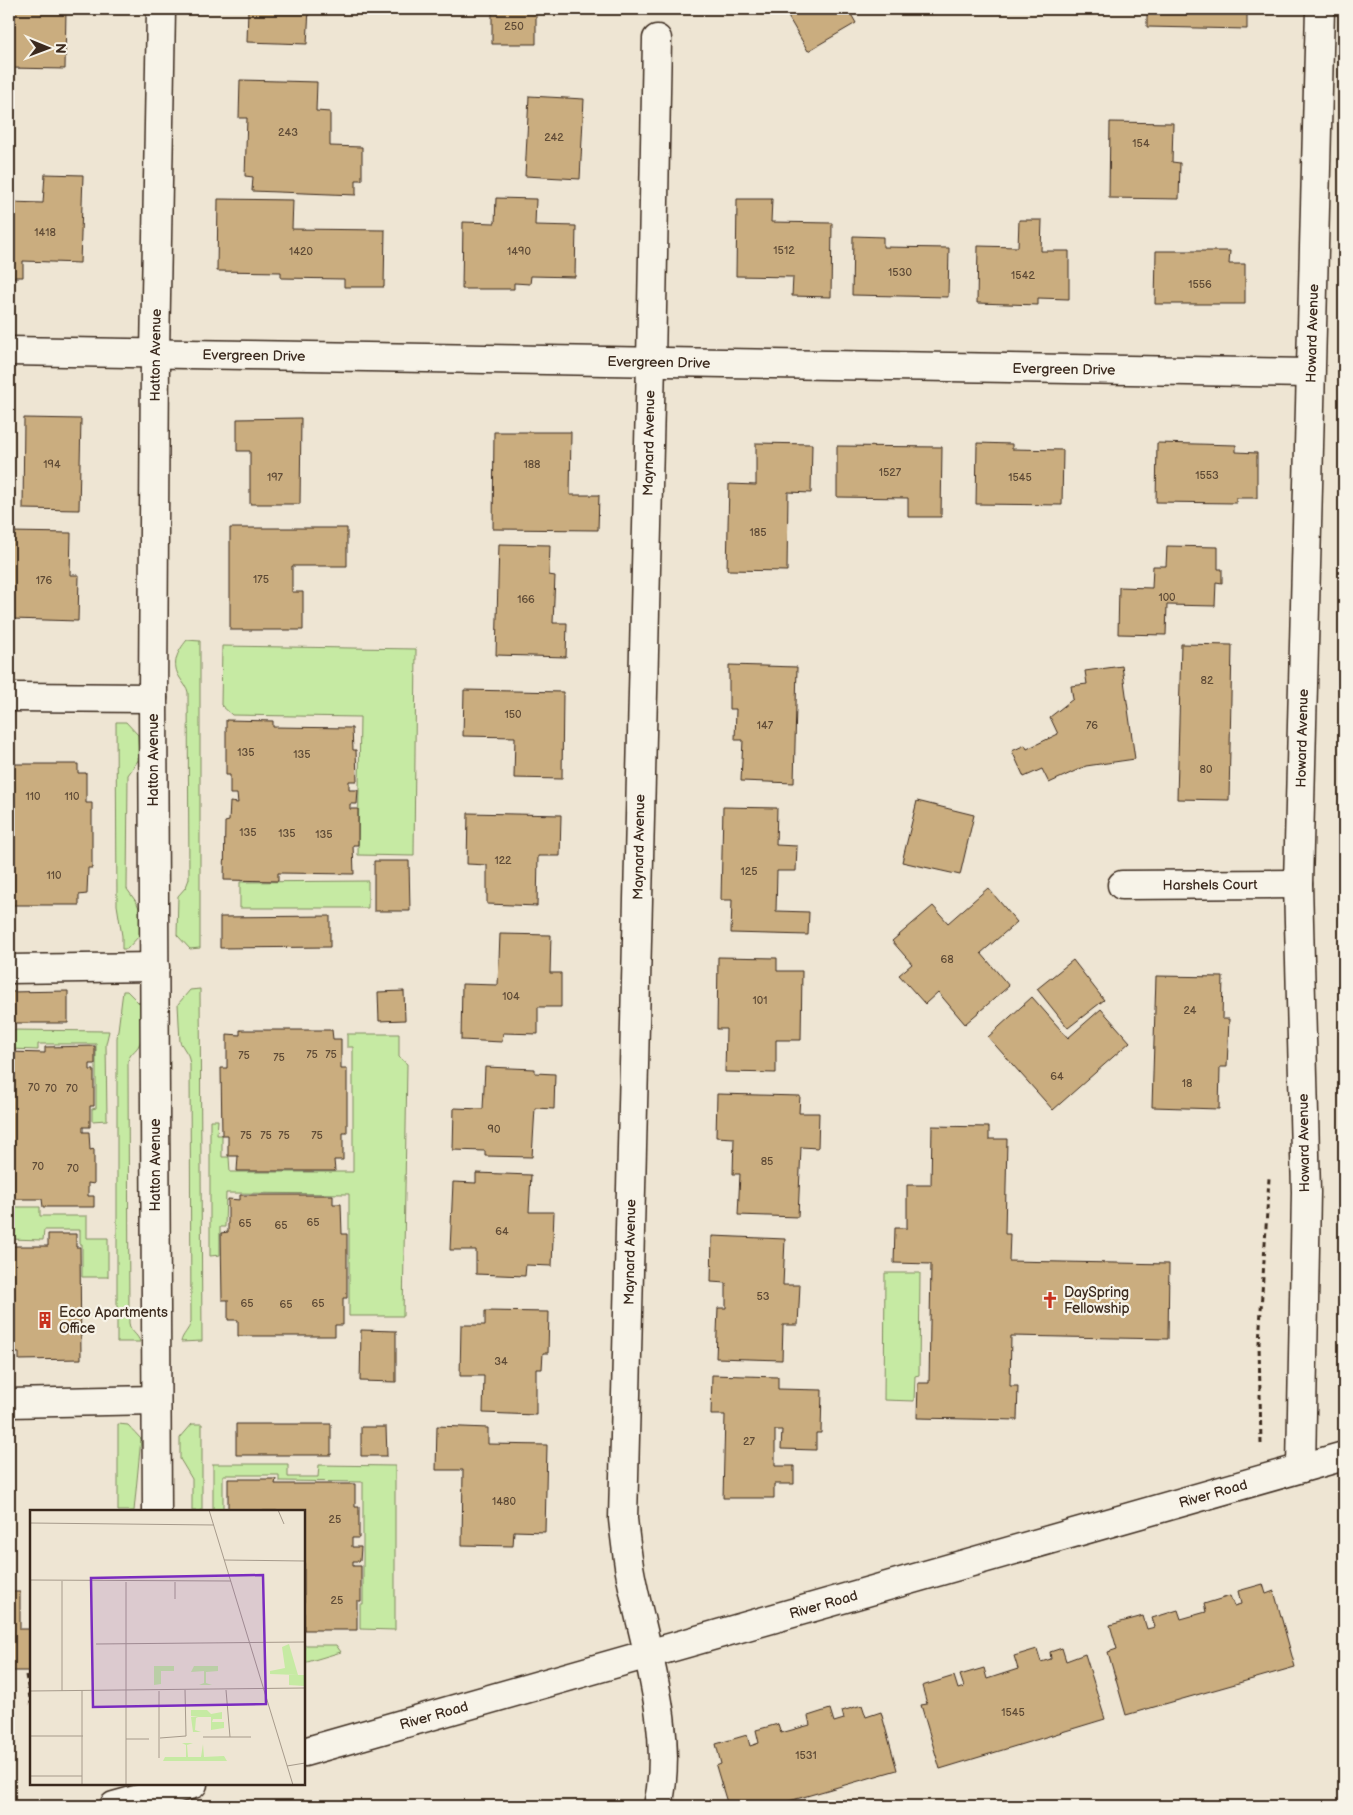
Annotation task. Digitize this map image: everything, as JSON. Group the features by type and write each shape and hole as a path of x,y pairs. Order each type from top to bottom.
{"street":[{"name":"Hatton Avenue","path":"157,1510 153,698 155,354 161,9"},
{"name":"Howard Avenue","path":"1301,1468 1306,1192 1298,884 1320,9"},
{"name":"Maynard Avenue","path":"657,39 623,1519 630,1571 649,1654 660,1722 663,1757 658,1806"},
{"name":"Evergreen Drive","path":"9,351 1310,373"},
{"path":"9,697 153,698"},
{"name":"Harshels Court","path":"1122,885 1298,884"},
{"path":"9,969 155,967"},
{"path":"9,1403 156,1400"},
{"name":"River Road","path":"305,1752 1344,1456"},
{"path":"114,1806 166,1794 190,1785"}],"path":[{"path":"26,1675 30,1698"}],"green space":[{"path":"187,640 200,641 200,948 190,949 177,935 178,896 186,887 189,879 188,692 177,673 176,658"},
{"path":"222,646 416,649 414,856 358,855 360,717 232,715 221,705"},
{"path":"116,722 126,722 138,735 139,759 128,775 127,889 140,911 140,935 127,949 122,949 117,905"},
{"path":"368,881 368,908 240,908 240,882"},
{"path":"200,989 202,1341 181,1342 191,1322 190,1064 188,1055 180,1042 178,1004 190,990"},
{"path":"123,991 127,991 140,1004 141,1019 139,1045 128,1061 129,1323 140,1342 117,1342 117,1038"},
{"path":"9,1030 109,1031 106,1044 107,1120 92,1121 92,1109 96,1108 96,1044 38,1044 38,1050 9,1049"},
{"path":"347,1034 399,1034 399,1057 407,1064 403,1316 349,1316 349,1194 226,1193 225,1227 220,1227 220,1255 210,1256 210,1120 218,1120 217,1135 222,1135 222,1157 229,1157 230,1172 353,1172 353,1047 347,1047"},
{"path":"9,1207 40,1207 40,1216 87,1216 87,1238 108,1238 108,1277 82,1277 80,1230 44,1230 43,1240 9,1239"},
{"path":"885,1273 920,1273 919,1375 915,1376 914,1401 884,1400"},
{"path":"118,1424 128,1425 141,1439 134,1510 118,1510"},
{"path":"192,1424 202,1424 202,1510 192,1510 192,1479 180,1459 180,1438"},
{"path":"213,1464 288,1464 288,1477 318,1477 319,1465 395,1466 395,1630 360,1629 360,1604 363,1604 363,1482 279,1481 279,1475 223,1475 223,1510 213,1510"},
{"path":"305,1645 336,1645 341,1652 305,1663"}],"building":[{"path":"9,9 66,9 65,69 9,68"},
{"path":"248,9 309,9 307,44 247,42"},
{"path":"492,9 536,9 536,44 492,44"},
{"path":"792,9 848,9 856,23 808,51 786,13"},
{"path":"1147,9 1247,9 1247,29 1147,27"},
{"path":"240,80 317,82 316,111 330,112 330,146 362,147 362,180 356,180 356,195 252,191 253,177 245,176 247,118 239,118"},
{"path":"529,96 584,99 580,179 525,176"},
{"path":"1110,122 1173,123 1172,162 1180,163 1179,199 1109,198"},
{"path":"45,174 83,175 80,263 23,261 23,277 9,277 9,202 43,203"},
{"path":"496,198 536,199 535,225 576,226 575,277 531,276 530,284 514,283 514,289 462,289 463,222 495,223"},
{"path":"218,199 293,200 292,229 385,230 384,287 344,287 344,279 281,278 281,272 217,271"},
{"path":"737,199 772,199 771,222 832,223 831,297 792,296 793,277 736,276"},
{"path":"1019,220 1042,220 1041,251 1069,251 1069,299 1038,298 1038,305 977,303 978,246 1018,247"},
{"path":"853,236 883,237 883,247 949,248 948,297 852,295"},
{"path":"1156,251 1230,251 1229,264 1245,264 1245,304 1155,304"},
{"path":"24,418 81,419 79,510 23,509"},
{"path":"301,418 300,504 250,504 250,451 237,451 237,419"},
{"path":"494,432 571,432 570,495 599,495 598,530 493,529"},
{"path":"756,443 812,444 811,493 788,492 787,571 727,570 729,484 756,485"},
{"path":"977,443 1012,444 1012,449 1063,450 1062,505 976,504"},
{"path":"1157,443 1236,445 1236,452 1257,453 1257,498 1236,498 1236,503 1156,502"},
{"path":"837,446 942,447 941,517 908,517 908,498 837,497"},
{"path":"230,528 347,528 347,566 292,566 292,592 303,592 303,630 230,630"},
{"path":"9,532 71,533 70,575 79,575 78,621 12,619 12,586 9,585"},
{"path":"499,544 550,545 549,575 555,576 553,623 567,623 566,657 496,655"},
{"path":"1167,546 1218,547 1218,569 1222,569 1222,583 1216,582 1215,606 1167,605 1166,635 1118,634 1119,587 1152,588 1153,566 1166,566"},
{"path":"1181,644 1232,645 1229,800 1177,799"},
{"path":"729,665 797,667 794,783 741,781 743,740 735,740 736,709 729,709"},
{"path":"1122,666 1135,759 1086,766 1049,783 1042,769 1024,777 1012,751 1025,745 1027,749 1058,734 1050,717 1073,699 1071,686 1087,684 1085,671"},
{"path":"464,690 563,692 562,779 514,778 515,737 463,736"},
{"path":"226,720 273,721 273,727 352,728 353,750 356,750 357,781 349,781 349,790 358,790 357,804 350,804 350,809 358,809 358,845 353,845 354,874 278,873 278,881 224,880 225,822 229,821 230,802 238,803 237,794 230,794 230,775 226,775"},
{"path":"9,764 78,764 78,773 86,773 86,803 92,803 92,868 88,868 87,894 79,895 79,905 9,905"},
{"path":"917,801 974,815 960,875 902,862"},
{"path":"723,807 777,808 776,845 797,846 796,871 777,871 776,911 809,912 808,935 731,933 732,900 721,900"},
{"path":"468,813 561,815 560,856 538,856 537,906 487,904 487,865 467,864"},
{"path":"374,861 409,861 410,911 374,911"},
{"path":"988,888 1017,922 981,953 1009,986 965,1024 938,992 925,1004 899,975 912,964 892,941 933,906 948,923"},
{"path":"330,916 330,947 220,948 220,917"},
{"path":"500,934 551,935 550,973 561,973 561,1007 538,1007 538,1034 503,1033 502,1042 461,1040 462,984 498,985"},
{"path":"718,957 777,958 777,971 802,971 801,1040 776,1040 776,1073 725,1072 726,1029 717,1029"},
{"path":"1073,960 1104,1000 1068,1028 1037,989"},
{"path":"1156,976 1223,977 1222,1019 1229,1019 1227,1067 1220,1067 1219,1109 1152,1107"},
{"path":"68,991 68,1023 9,1023 9,992"},
{"path":"404,991 405,1020 379,1021 378,992"},
{"path":"1032,997 1068,1038 1101,1009 1130,1042 1053,1110 988,1037"},
{"path":"240,1030 332,1030 333,1039 341,1039 341,1069 347,1069 347,1133 343,1133 343,1160 334,1160 335,1171 237,1171 238,1156 228,1156 228,1135 222,1135 221,1068 227,1068 227,1034 240,1035"},
{"path":"95,1046 95,1064 90,1064 90,1070 94,1070 94,1106 90,1106 90,1127 83,1127 83,1132 89,1132 90,1150 94,1149 94,1184 88,1183 88,1196 94,1196 94,1207 43,1207 42,1199 9,1199 9,1052 45,1053 45,1047"},
{"path":"485,1067 535,1069 535,1073 555,1074 554,1109 535,1108 532,1157 485,1156 485,1151 453,1150 454,1108 483,1109"},
{"path":"717,1094 800,1096 799,1113 819,1113 818,1148 801,1147 798,1217 738,1215 740,1174 733,1174 734,1138 716,1137"},
{"name":"DaySpring Fellowship","path":"932,1126 989,1127 989,1139 1007,1139 1005,1234 1010,1234 1009,1261 1169,1264 1168,1339 1011,1336 1010,1386 1018,1386 1017,1420 917,1418 918,1383 929,1383 931,1264 894,1263 895,1228 907,1228 907,1185 931,1185"},
{"path":"476,1173 531,1175 529,1212 554,1212 552,1266 526,1265 525,1276 476,1274 476,1250 450,1250 453,1182 476,1183"},
{"path":"240,1195 333,1195 333,1204 341,1204 342,1234 347,1234 347,1298 343,1298 343,1325 335,1325 335,1336 238,1336 238,1320 228,1320 228,1300 222,1300 221,1233 228,1232 228,1199 240,1200"},
{"name":"Ecco Apartments Office","path":"48,1234 76,1234 76,1247 80,1247 81,1359 19,1360 19,1353 9,1353 9,1246 48,1246"},
{"path":"712,1236 785,1239 783,1285 800,1285 798,1325 783,1325 782,1360 716,1358 718,1308 726,1308 726,1283 711,1282"},
{"path":"485,1311 549,1312 548,1353 543,1353 542,1369 536,1369 536,1415 483,1413 484,1376 460,1376 461,1325 485,1325"},
{"path":"361,1330 396,1331 396,1382 360,1381"},
{"path":"712,1375 778,1377 778,1389 822,1390 821,1433 816,1433 816,1450 781,1449 782,1430 775,1430 775,1466 794,1466 794,1484 774,1484 774,1498 723,1498 725,1415 711,1415"},
{"path":"236,1424 331,1424 331,1455 236,1455"},
{"path":"437,1426 488,1428 488,1444 547,1445 545,1532 514,1531 513,1546 462,1545 463,1470 436,1470"},
{"path":"361,1427 386,1427 387,1456 361,1456"},
{"path":"228,1479 276,1479 275,1484 355,1484 355,1507 359,1507 359,1538 352,1538 352,1547 361,1547 360,1561 353,1561 353,1566 361,1566 361,1601 357,1601 357,1630 305,1630 305,1510 228,1510"},
{"path":"1263,1584 1266,1594 1274,1591 1295,1667 1126,1715 1108,1652 1117,1649 1110,1625 1143,1616 1147,1629 1155,1627 1152,1618 1178,1610 1181,1619 1206,1612 1204,1604 1230,1596 1234,1606 1241,1604 1238,1591"},
{"path":"9,1592 20,1592 20,1629 30,1629 30,1671 9,1671"},
{"path":"1062,1648 1066,1661 1085,1654 1105,1719 940,1769 921,1705 927,1704 922,1686 954,1676 958,1689 964,1687 960,1675 984,1668 987,1679 1018,1669 1014,1656 1037,1649 1041,1662 1051,1659 1050,1652"},
{"path":"862,1705 866,1717 881,1712 897,1770 772,1806 728,1806 716,1766 721,1764 716,1744 747,1735 750,1746 759,1743 756,1730 778,1724 781,1733 810,1725 808,1716 830,1709 834,1722 844,1719 842,1711"}],"place":[{"name":"DaySpring Fellowship","path":"1050,1300"},
{"name":"Ecco Apartments Office","path":"45,1320"}]}
